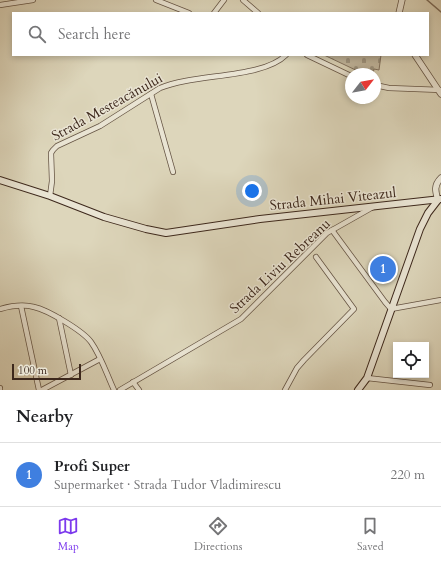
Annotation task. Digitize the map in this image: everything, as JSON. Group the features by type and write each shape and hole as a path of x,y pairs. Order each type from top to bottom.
{"main road":[{"name":"Strada Mihai Viteazul","path":"0,180 50,196 104,216 146,229 166,233 260,219 440,200"},
{"path":"358,390 367,378 420,229 428,213 440,200"}],"street":[{"path":"0,5 33,0"},
{"path":"156,0 186,12"},
{"path":"215,12 224,0"},
{"path":"243,0 257,12"},
{"path":"399,12 402,0"},
{"name":"Strada Mesteacănului","path":"50,196 52,181 51,153 53,150 100,126 168,84 182,80 262,68 276,62 285,56"},
{"path":"309,56 345,73"},
{"path":"416,56 440,91"},
{"path":"381,86 440,91"},
{"path":"150,94 173,172"},
{"path":"440,200 435,189 437,182 441,178"},
{"name":"Strada Liviu Rebreanu","path":"120,390 241,319 332,230 372,207"},
{"path":"332,230 391,309 441,300"},
{"path":"285,390 297,368 354,309 316,257"},
{"path":"21,306 39,390"},
{"path":"0,309 21,306 38,308 60,318 80,332 91,342 114,390"},
{"path":"60,318 71,375"},
{"path":"42,390 100,359"},
{"path":"367,378 430,385"},
{"path":"133,382 139,390"}],"green space":[{"path":"326,56 381,56 379,68 351,68"}],"waterway":[{"path":"427,0 441,12"}],"place":[{"name":"Profi Super","path":"383,269"}]}
